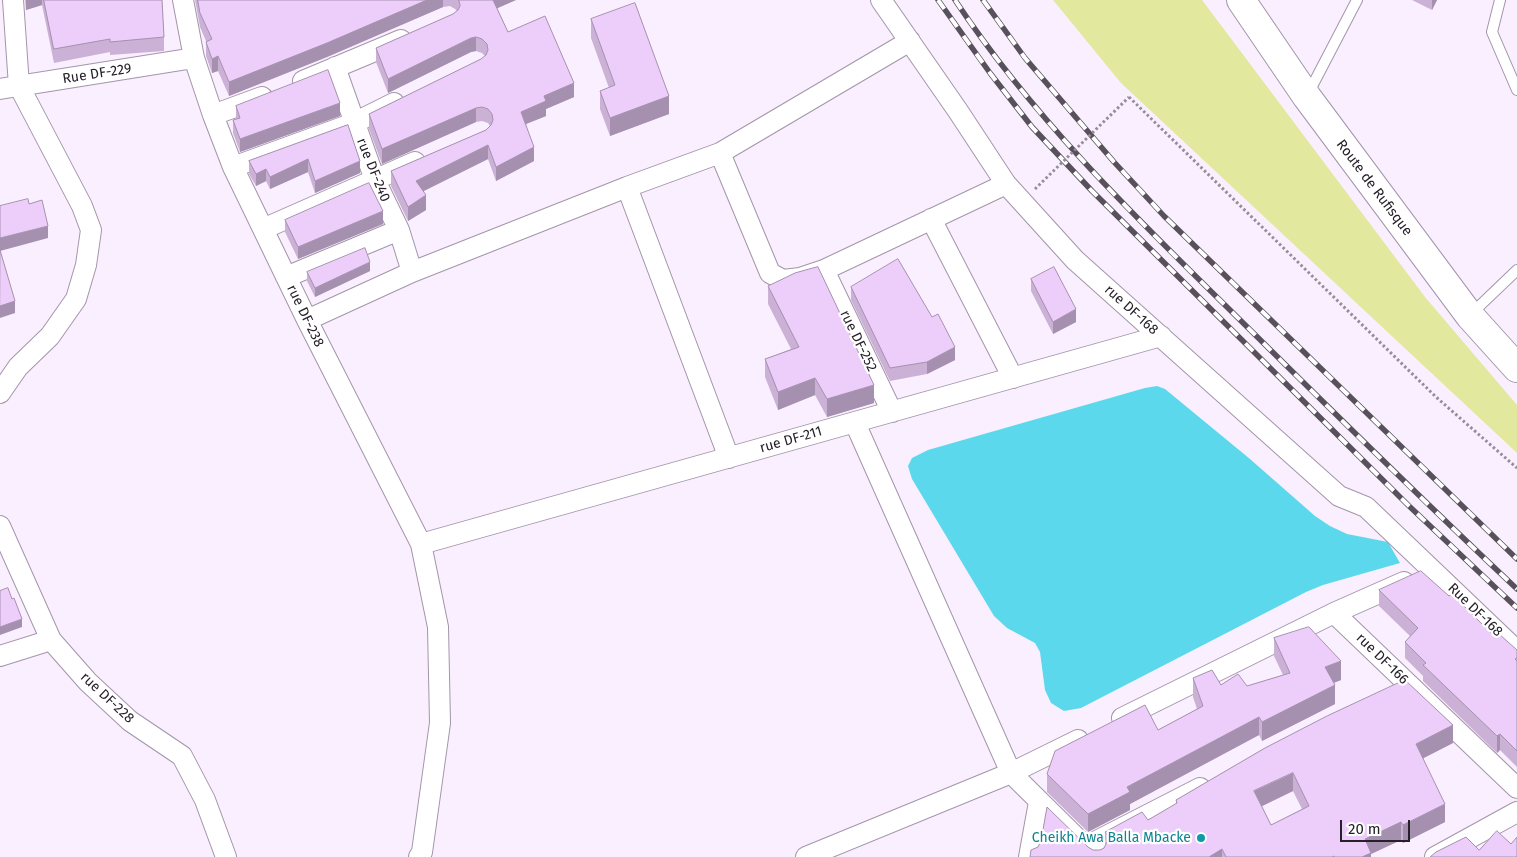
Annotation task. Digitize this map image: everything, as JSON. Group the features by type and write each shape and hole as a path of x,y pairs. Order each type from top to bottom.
{"main road":[{"name":"Route de Rufisque","path":"1241,0 1307,97 1470,316 1517,368"}],"street":[{"path":"0,393 18,366 50,336 76,299 86,265 91,230 82,206 10,87 13,0"},
{"name":"rue DF-238","path":"183,0 194,58 233,167 307,320 422,544 438,627 440,723 424,855"},
{"name":"rue DF-168","path":"881,0 1006,184 1075,260 1339,496 1366,507 1433,569"},
{"path":"213,115 285,88 420,31"},
{"path":"307,320 412,272 627,187 720,153 910,42"},
{"name":"Rue DF-229","path":"10,87 194,58"},
{"name":"rue DF-240","path":"335,67 375,180 399,230 412,272"},
{"path":"233,167 354,123 406,97"},
{"path":"720,153 770,273 784,280 800,278 824,270 1006,184"},
{"path":"263,229 428,156"},
{"path":"627,187 728,458"},
{"path":"931,219 1013,378"},
{"path":"286,277 399,230"},
{"name":"rue DF-252","path":"824,270 892,412"},
{"name":"rue DF-211","path":"422,544 1161,336"},
{"path":"855,422 1011,773 1090,852 1220,778"},
{"name":"rue DF-228","path":"0,526 51,640 88,682 130,721 182,756 205,800 226,857"},
{"path":"806,857 1011,773 1334,613 1433,569"},
{"name":"Rue DF-168","path":"1433,569 1517,651"},
{"name":"rue DF-166","path":"1334,613 1399,688 1517,788"},
{"path":"0,656 51,640"},
{"path":"1028,857 1039,802"},
{"path":"1435,857 1517,812"}],"lane":[{"path":"1307,97 1357,0"},
{"path":"1500,0 1492,32 1517,90"},
{"path":"1470,316 1517,270"}],"path":[{"path":"1035,189 1129,97 1436,397 1517,468"}],"green space":[{"path":"1053,0 1202,0 1425,297 1517,405 1517,453 1121,83"}],"water":[{"path":"1157,386 1165,389 1250,459 1315,516 1347,534 1388,542 1400,563 1323,585 1306,592 1081,708 1064,711 1051,703 1045,690 1040,652 1035,643 1007,628 994,616 912,479 908,466 912,458 928,450"}],"building":[{"path":"44,0 162,0 164,37 110,42 110,39 54,49"},
{"path":"198,0 427,0 229,82 218,56 212,59 206,42 212,39 200,13"},
{"path":"459,0 493,0 508,32 545,16 574,83 544,96 546,101 521,112 534,147 496,167 488,145 416,181 426,195 408,207 391,171 486,130 493,120 492,114 488,109 476,108 382,149 369,114 481,59 488,50 487,44 482,39 471,38 388,79 376,48 453,14 460,6"},
{"path":"635,3 669,96 610,118 600,91 615,85 591,19"},
{"path":"328,70 340,103 240,139 233,120 240,118 236,106"},
{"path":"348,125 360,161 315,181 308,159 270,177 266,169 256,174 249,161"},
{"path":"369,183 383,211 298,247 285,220"},
{"path":"28,199 29,204 42,200 48,226 0,238 0,206"},
{"path":"365,248 370,262 315,288 307,272"},
{"path":"0,250 15,301 0,306"},
{"path":"898,259 932,317 938,314 955,347 927,362 890,368 851,287"},
{"path":"818,267 874,385 827,399 815,378 778,392 765,359 799,347 768,286 795,273"},
{"path":"1054,267 1076,309 1053,322 1031,279"},
{"path":"1421,571 1449,596 1452,594 1494,636 1498,633 1517,650 1517,658 1515,659 1517,661 1517,751 1500,734 1497,736 1423,665 1426,663 1405,642 1418,628 1379,590"},
{"path":"8,588 22,619 0,627 0,591"},
{"path":"1309,627 1341,661 1325,667 1335,685 1262,722 1259,717 1127,787 1130,792 1088,814 1047,774 1055,751 1145,705 1158,730 1203,706 1193,678 1212,670 1221,685 1238,674 1247,686 1290,673 1274,638"},
{"path":"1405,680 1453,725 1416,744 1445,804 1403,825 1401,822 1365,839 1371,853 1362,857 1226,857 1222,849 1209,857 1030,857 1031,850 1038,847 1041,841 1047,807 1088,847 1093,850 1100,850 1104,848 1107,842 1108,836 1105,832 1142,812 1148,820 1177,803 1176,800 1265,748 1327,716","holes":["1293,773 1309,806 1271,825 1254,791"]},
{"path":"1497,831 1511,844 1517,837 1517,857 1430,857 1466,837 1479,850"}],"railway":[{"path":"938,0 990,73 1032,127 1092,191 1409,506 1517,608"},
{"path":"955,0 1016,83 1049,123 1119,199 1336,415 1517,589"},
{"path":"983,0 1025,58 1114,162 1164,216 1517,559"}],"place":[{"name":"Cheikh Awa Balla Mbacke","path":"1201,838"}]}
